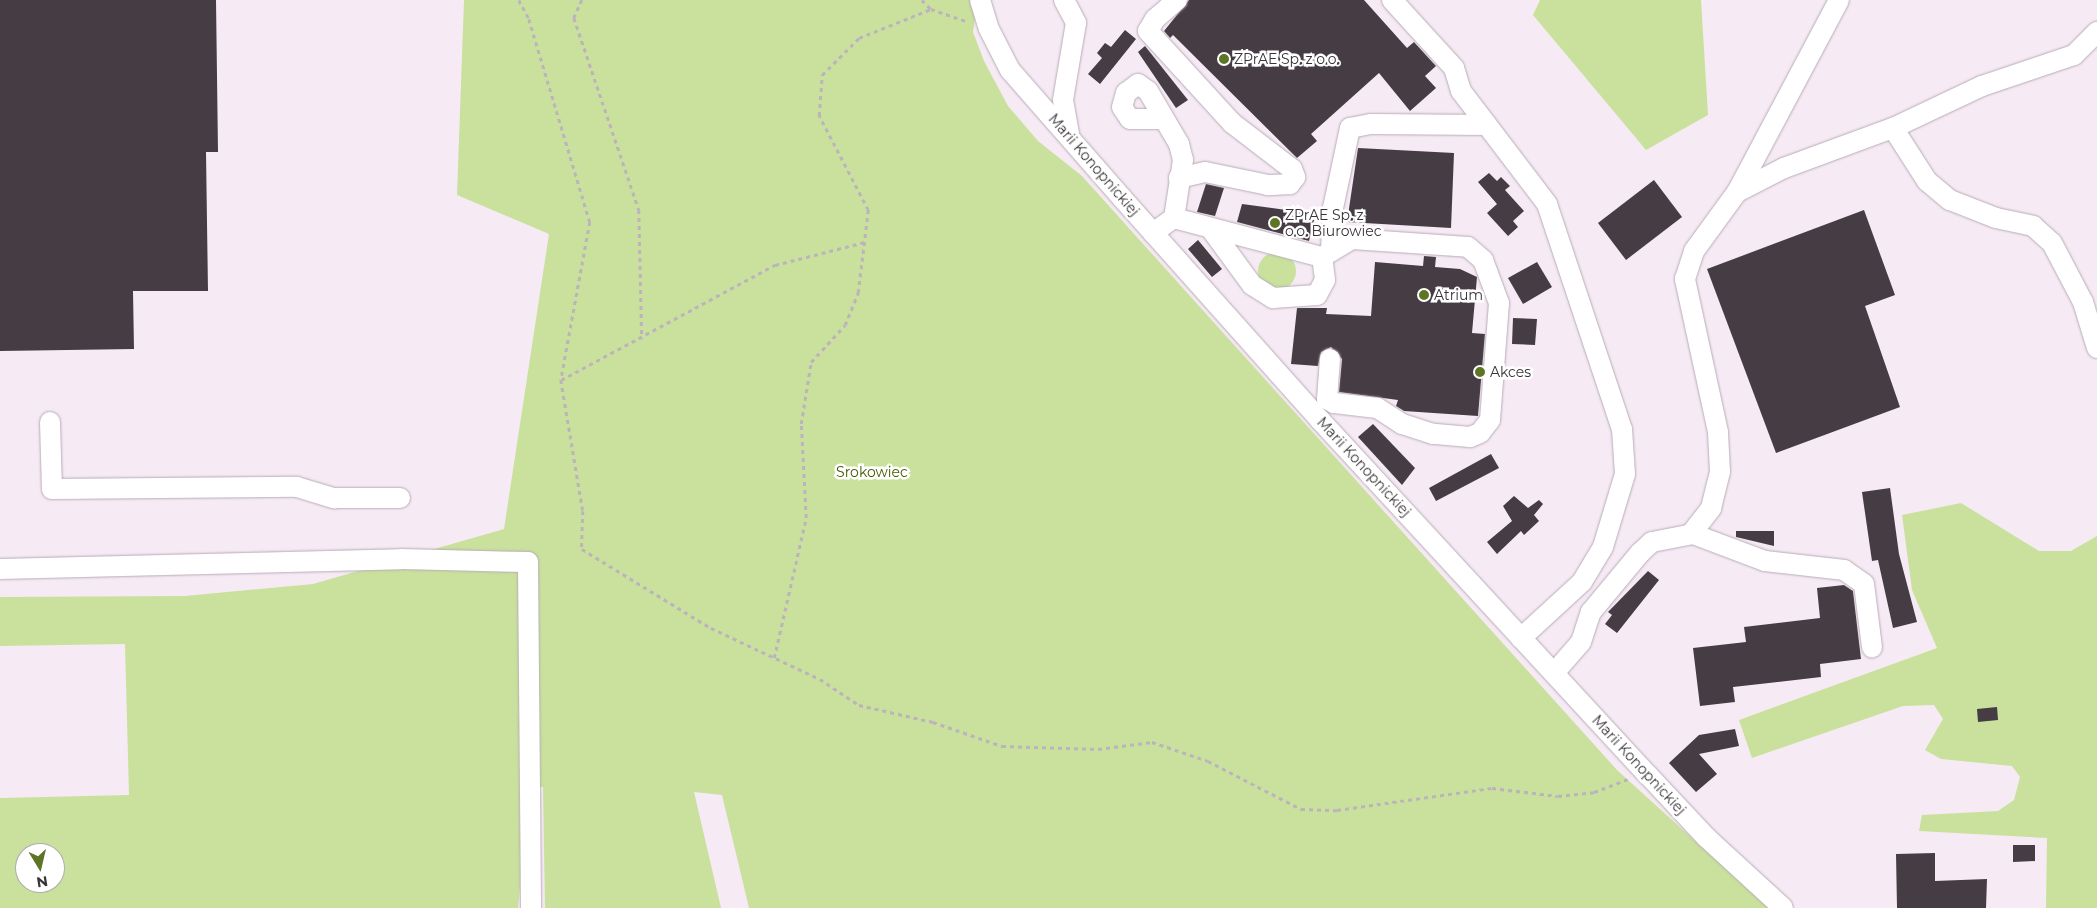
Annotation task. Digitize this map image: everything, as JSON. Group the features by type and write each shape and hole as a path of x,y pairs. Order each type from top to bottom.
{"street":[{"path":"1064,0 1076,23 1063,100 1070,137"},
{"path":"1178,0 1155,19 1148,31 1232,124 1292,168 1295,176 1290,184 1268,185 1205,172 1179,178"},
{"path":"1392,0 1454,68 1461,91 1547,204 1622,429 1625,474 1603,547 1582,582 1521,638"},
{"path":"1691,534 1711,508 1720,472 1718,432 1685,279 1694,251 1737,192 1839,0"},
{"name":"Marii Konopnickiej","path":"986,2 988,29 1010,70 1153,232 1648,776 1707,838 1783,908"},
{"path":"1737,192 1784,168 1893,128 1982,86 2074,55 2097,32"},
{"path":"1153,232 1174,218 1179,178 1181,152 1162,119"},
{"path":"1211,229 1252,285 1273,298 1317,295 1325,280 1333,208 1350,128 1371,124 1487,125"},
{"path":"1893,128 1927,181 1950,200 1996,218 2033,226 2052,243 2083,302 2097,348"},
{"path":"1174,218 1211,229 1327,254 1352,239 1468,247 1483,260 1499,303 1490,420 1480,433 1458,438 1402,424 1377,408 1334,403 1327,399 1330,359"},
{"path":"50,422 52,490 297,486 334,498 400,498"},
{"path":"1554,673 1581,642 1591,612 1640,553 1652,542 1691,534 1765,561 1844,570 1864,584 1872,647"},
{"path":"0,569 401,559 528,562 531,908"}],"path":[{"path":"519,0 529,19 590,222 561,380 584,511 582,549 711,628 774,658 859,705 933,722 1002,746 1098,749 1152,742 1208,762 1302,809 1337,810 1492,788 1558,796 1594,792 1648,776"},
{"path":"582,0 574,18 639,210 642,339"},
{"path":"922,0 931,9 988,29"},
{"path":"774,658 806,518 801,424 811,362 845,325 858,293 868,210 819,116 822,75 859,38 931,9"},
{"path":"561,380 642,339 775,265 865,242"}],"green space":[{"name":"Srokowiec","path":"464,0 978,0 973,32 984,61 1008,106 1038,141 1082,176 1617,770 1769,908 749,908 722,795 694,792 721,908 545,908 543,787 529,787 518,908 0,908 0,798 129,795 125,644 0,646 0,597 185,596 313,584 504,529 549,234 457,195"},
{"path":"1540,0 1701,0 1708,115 1646,150 1533,15"},
{"path":"1277,252 1291,257 1296,271 1291,285 1277,290 1263,285 1258,271 1263,257"},
{"path":"1961,503 2039,551 2071,551 2097,536 2097,908 2046,908 2047,838 1919,831 1922,815 1998,811 2014,800 2020,777 2012,766 1941,759 1925,750 1943,719 1934,705 1903,706 1752,758 1739,720 1937,648 1912,590 1902,515"}],"building":[{"path":"0,0 216,0 218,152 206,152 208,291 133,291 134,349 0,351"},
{"path":"1189,0 1364,0 1407,48 1414,42 1436,66 1425,76 1436,88 1410,111 1379,73 1311,134 1317,141 1297,158 1173,35 1170,38 1164,31"},
{"path":"1125,30 1136,39 1100,84 1088,74 1102,58 1097,53 1105,43 1111,47"},
{"path":"1145,46 1188,100 1176,108 1138,52"},
{"path":"1358,148 1454,153 1451,228 1347,222"},
{"path":"1489,173 1497,181 1501,177 1510,186 1505,190 1524,211 1513,221 1518,227 1508,236 1487,213 1497,204 1478,182"},
{"path":"1654,180 1682,217 1626,260 1598,223"},
{"path":"1206,184 1224,188 1215,216 1197,212"},
{"name":"ZPrAE Sp. z o.o. Biurowiec","path":"1242,204 1301,212 1300,216 1314,220 1309,241 1237,222"},
{"path":"1864,210 1895,295 1865,306 1900,407 1776,453 1707,269"},
{"path":"1198,240 1222,269 1212,277 1188,249"},
{"path":"1424,256 1436,257 1435,267 1460,269 1477,277 1472,333 1485,334 1478,416 1404,411 1396,406 1398,400 1339,392 1342,359 1331,347 1321,352 1318,366 1291,364 1297,308 1327,308 1326,314 1371,316 1375,262 1423,266"},
{"path":"1537,262 1552,287 1523,304 1508,278"},
{"path":"1513,318 1537,319 1535,345 1512,344"},
{"path":"1373,424 1415,468 1402,485 1358,437"},
{"path":"1491,454 1499,468 1436,501 1429,488"},
{"path":"1890,488 1899,554 1917,622 1893,628 1878,560 1872,561 1862,492"},
{"path":"1514,496 1528,508 1539,500 1543,504 1534,515 1539,521 1524,535 1521,531 1497,554 1487,542 1512,521 1503,506"},
{"path":"1736,531 1774,531 1774,546 1736,537"},
{"path":"1648,571 1659,580 1617,633 1605,624 1612,615 1608,612"},
{"path":"1844,585 1853,591 1861,659 1820,664 1821,677 1733,687 1735,702 1700,706 1693,648 1746,642 1744,627 1820,618 1817,588"},
{"path":"1997,707 1998,720 1978,722 1977,709"},
{"path":"1735,729 1739,746 1699,754 1717,774 1696,792 1669,763 1699,735"},
{"path":"2013,845 2035,845 2035,861 2013,862"},
{"path":"1935,853 1935,881 1987,879 1986,908 1897,908 1896,854"}],"place":[{"name":"ZPrAE Sp. z o.o.","path":"1224,59"},
{"name":"ZPrAE Sp. z o.o. Biurowiec","path":"1275,223"},
{"name":"Atrium","path":"1424,295"},
{"name":"Akces","path":"1480,372"}]}
